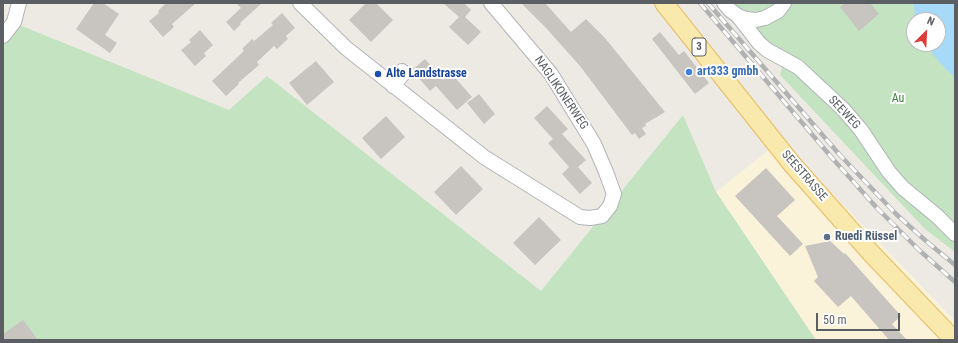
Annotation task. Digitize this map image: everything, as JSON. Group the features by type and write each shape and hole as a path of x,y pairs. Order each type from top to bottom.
{"main road":[{"name":"SEESTRASSE","path":"664,3 792,164 871,253 954,340"}],"street":[{"path":"3,36 14,22 19,3"},
{"path":"300,3 346,48 393,86 403,74 402,71"},
{"name":"NAGLIKONERWEG","path":"393,86 484,158 580,217 590,218 602,216 610,206 614,194 594,144 555,80 540,60 491,3"},
{"name":"SEEWEG","path":"724,3 738,16 759,43 767,50 798,67 843,110 861,130 898,183 955,234"},
{"path":"738,16 751,19 765,18 778,11 784,3"}],"shaded area":[{"path":"781,140 955,321 955,340 816,340 716,192"}],"green space":[{"name":"Au","path":"724,3 955,3 955,238 935,220 955,242 955,252 925,229 780,75 784,61"},
{"path":"17,24 229,110 267,76 541,291 683,115 716,192 816,340 3,340 3,43"}],"water":[{"path":"913,3 955,3 955,78 932,52 946,52 946,12 914,12"}],"building":[{"path":"94,3 103,3 119,14 105,35 117,43 110,53 76,29"},
{"path":"166,3 196,3 172,24 174,27 163,37 149,21 159,13 158,11"},
{"path":"236,3 262,3 240,23 241,24 234,31 226,22 241,8"},
{"path":"366,3 376,3 393,20 371,42 349,20"},
{"path":"443,3 464,3 471,10 465,17 481,32 468,45 449,27 459,17"},
{"path":"521,3 545,3 571,32 586,19 605,38 665,112 645,124 646,126 642,128 646,134 639,139 635,133 632,135 580,66"},
{"path":"845,3 870,3 879,14 859,31 840,7"},
{"path":"282,13 295,28 286,36 288,39 277,49 274,46 257,62 259,65 238,83 239,84 226,96 212,81 244,51 242,49 252,39 254,41 273,25 271,23"},
{"path":"200,30 213,45 204,53 206,56 195,66 181,50 191,42 189,40"},
{"name":"art333 gmbh","path":"660,32 679,55 684,51 709,83 695,94 652,39"},
{"path":"425,59 443,80 451,73 472,97 457,110 436,86 430,91 412,70"},
{"path":"316,61 334,82 307,105 289,83"},
{"path":"479,94 495,114 484,124 467,103"},
{"path":"547,106 568,129 562,134 586,160 578,167 592,183 580,194 562,174 569,167 548,143 553,139 534,118"},
{"path":"386,116 405,137 381,159 362,138"},
{"path":"461,166 483,189 456,215 434,192"},
{"path":"766,168 795,200 777,216 803,244 790,256 735,196"},
{"path":"539,217 561,240 535,265 513,243"},
{"path":"830,241 844,254 845,253 901,316 892,324 907,340 889,340 851,296 838,307 814,281 818,277 805,246"},
{"path":"23,320 38,340 3,340 3,334"}],"railway":[{"path":"700,3 833,159 876,207 919,250 955,282"},
{"path":"708,3 839,154 896,214 955,265"}],"place":[{"name":"art333 gmbh","path":"689,72"},
{"name":"Alte Landstrasse","path":"378,74"},
{"name":"Ruedi Rüssel","path":"827,237"}]}
